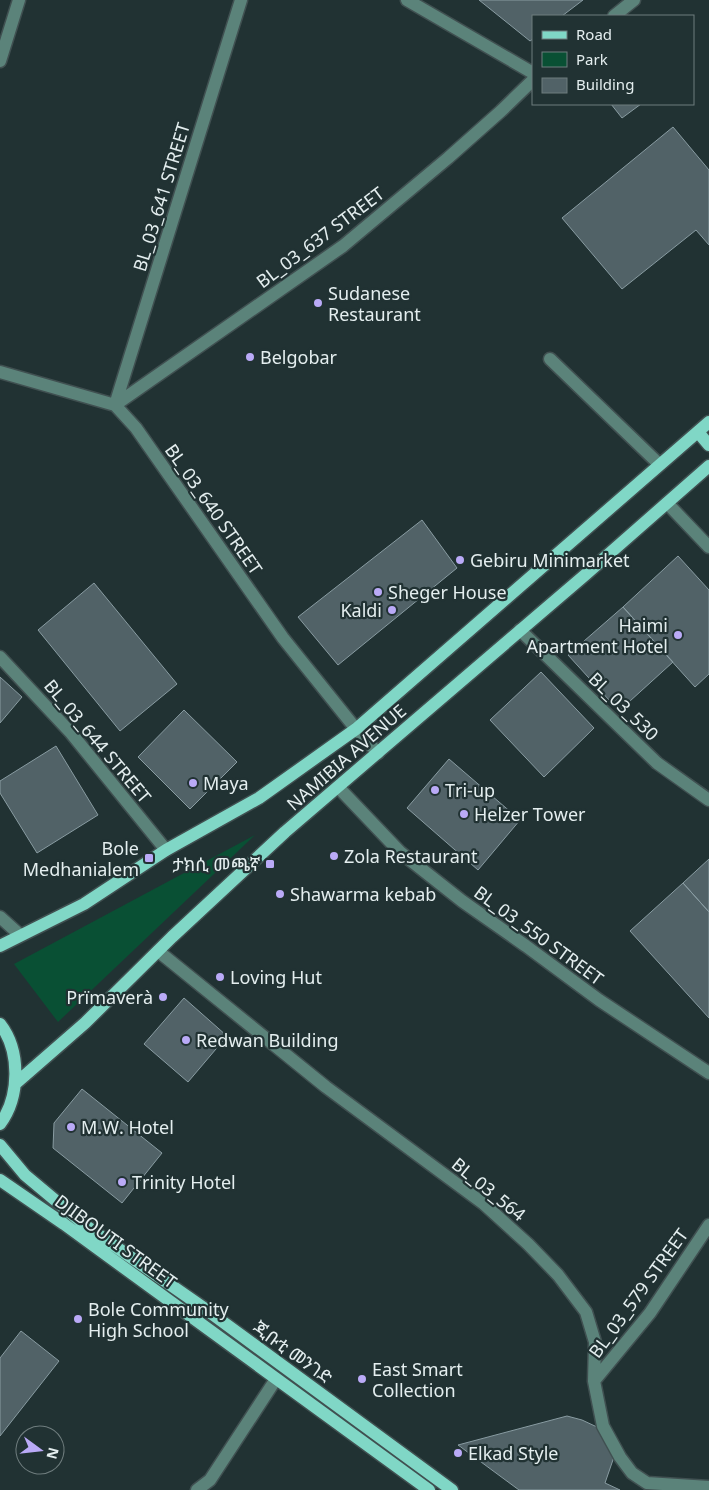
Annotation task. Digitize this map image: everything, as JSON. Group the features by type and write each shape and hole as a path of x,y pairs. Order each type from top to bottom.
{"main road":[{"name":"NAMIBIA AVENUE","path":"0,946 84,904 166,850 258,798 356,729 709,422"},
{"path":"698,432 709,446"},
{"name":"NAMIBIA AVENUE","path":"15,1084 85,1023 172,937 285,832 339,788 709,466"},
{"path":"0,1024 4,1029 14,1056 15,1084 11,1103 0,1124"},
{"name":"ጂቡቲ መንገድ","path":"0,1145 25,1175 86,1226 208,1312 452,1490"},
{"name":"DJIBOUTI STREET","path":"0,1180 64,1224 429,1490"}],"street":[{"path":"0,61 19,0"},
{"name":"BL_03_641 STREET","path":"114,405 241,0"},
{"path":"407,0 532,72"},
{"path":"615,15 634,0"},
{"name":"BL_03_637 STREET","path":"114,405 343,246 448,158 532,81"},
{"path":"550,359 659,464"},
{"path":"0,372 114,405"},
{"name":"BL_03_640 STREET","path":"114,405 136,428 283,638 356,729 378,753"},
{"path":"667,503 709,547"},
{"name":"BL_03_530","path":"520,630 657,763 709,800"},
{"name":"BL_03_644 STREET","path":"0,657 71,733 166,850"},
{"name":"BL_03_550 STREET","path":"339,788 400,852 462,901 599,1000 709,1073"},
{"path":"0,917 20,935"},
{"name":"BL_03_564","path":"158,952 326,1087 484,1204 528,1244 558,1275 586,1312 595,1342 594,1381 603,1426 620,1457 644,1486 709,1486"},
{"name":"BL_03_579 STREET","path":"594,1381 650,1313 709,1225"},
{"path":"197,1490 210,1480 276,1379"}],"green space":[{"path":"255,835 58,1022 14,964"}],"building":[{"path":"479,0 583,0 563,15 532,15 532,40 530,41"},
{"path":"612,105 640,105 622,118"},
{"path":"673,127 709,170 709,245 696,230 622,289 562,218"},
{"name":"Sheger House","path":"422,520 457,568 338,665 298,617"},
{"name":"Haimi Apartment Hotel","path":"678,556 709,590 709,674 695,687 623,607"},
{"path":"94,583 177,684 120,731 38,630"},
{"path":"623,607 673,662 619,711 568,655"},
{"path":"541,672 594,728 544,777 490,720"},
{"path":"0,677 22,697 0,723"},
{"path":"184,710 237,762 190,809 138,757"},
{"path":"56,746 98,815 37,853 0,793 0,781"},
{"name":"Helzer Tower","path":"449,759 520,820 478,870 407,808"},
{"path":"709,859 709,912 683,883"},
{"path":"683,883 709,912 709,1018 630,931"},
{"name":"Redwan Building","path":"184,998 227,1036 188,1082 144,1044"},
{"path":"82,1089 162,1153 122,1203 53,1148 54,1123"},
{"path":"21,1331 59,1361 0,1436 0,1358"},
{"path":"567,1416 597,1427 615,1454 605,1483 620,1490 519,1490 458,1445"}],"place":[{"name":"Sudanese Restaurant","path":"318,303"},
{"name":"Belgobar","path":"250,357"},
{"name":"Gebiru Minimarket","path":"460,560"},
{"name":"Sheger House","path":"378,592"},
{"name":"Kaldi","path":"392,610"},
{"name":"Haimi Apartment Hotel","path":"678,635"},
{"name":"Maya","path":"193,783"},
{"name":"Tri-up","path":"435,790"},
{"name":"Helzer Tower","path":"464,814"},
{"name":"Zola Restaurant","path":"334,856"},
{"name":"Bole Medhanialem","path":"149,858"},
{"name":"ታክሲ መጫኛ","path":"270,864"},
{"name":"Shawarma kebab","path":"280,894"},
{"name":"Loving Hut","path":"220,977"},
{"name":"Prïmaverà","path":"163,997"},
{"name":"Redwan Building","path":"186,1040"},
{"name":"M.W. Hotel","path":"71,1127"},
{"name":"Trinity Hotel","path":"122,1182"},
{"name":"Bole Community High School","path":"78,1319"},
{"name":"East Smart Collection","path":"362,1379"},
{"name":"Elkad Style","path":"458,1453"}]}
